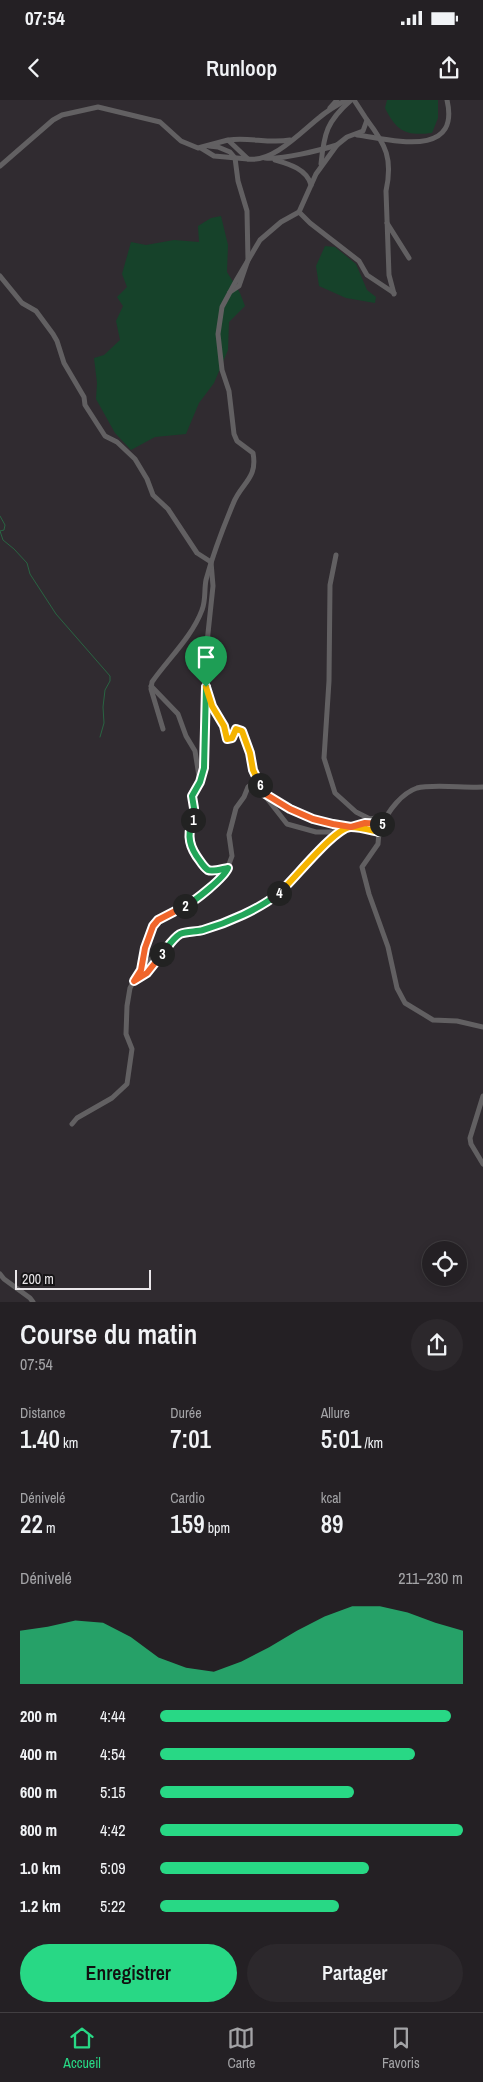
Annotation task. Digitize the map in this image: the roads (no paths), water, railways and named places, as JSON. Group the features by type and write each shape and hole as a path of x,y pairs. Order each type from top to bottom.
{"street":[{"path":"327,112 337,100"},
{"path":"265,158 346,100"},
{"path":"299,212 310,223 359,261 367,275 394,294 389,275 386,191 387,152 382,140 366,123 353,100 336,113 325,134 320,167"},
{"path":"357,135 382,140 423,142 435,138 448,125 449,109 447,100"},
{"path":"0,166 53,120 62,115 98,107 160,122 181,141 201,148 214,156 248,159 265,158 288,164 309,177 311,185"},
{"path":"163,729 151,686 152,682 180,649 202,610 205,584 211,562 235,497 254,472 253,453 238,441 234,434 229,391 222,370 218,334 219,318 230,292 260,240 281,222 299,212 320,167 337,145 346,138 363,131 366,123"},
{"path":"201,148 238,139 278,142 292,140"},
{"path":"228,140 248,159"},
{"path":"272,159 323,150 337,145"},
{"path":"207,146 230,152 235,158 238,181 247,211 248,260"},
{"path":"387,223 409,258"},
{"path":"0,276 22,303 36,311 53,334 64,363 84,396 85,404 105,436 117,442 135,459 147,479 152,495 168,509 197,553 211,562"},
{"path":"336,555 330,586 329,681 324,758 335,793 356,812 370,819 386,816"},
{"path":"211,562 213,586 206,652 208,665 204,768 198,786 192,796 194,817 190,830 191,848 206,869 210,871 228,868"},
{"path":"151,686 178,714 186,736 194,746 199,776 198,786"},
{"path":"206,687 212,706 224,726 227,739 232,738 236,729 242,731 250,753 253,770 262,792 287,824 316,832 339,831 365,823 383,824"},
{"path":"141,970 148,938 158,920 188,904 225,875 232,856 229,834 236,808 248,787 258,779"},
{"path":"483,787 417,788 404,795 386,816 379,832 378,844 362,867 369,894 388,947 397,988 405,1003 433,1020 457,1020 483,1027"},
{"path":"262,792 290,809 313,819 379,832"},
{"path":"134,981 147,973 169,944 181,934 231,921 269,901 293,880 339,831"},
{"path":"72,1124 77,1118 112,1098 127,1084 132,1050 126,1034 130,988 141,970 162,947 169,944"},
{"path":"483,1096 470,1138 471,1144 483,1164"},
{"path":"0,1274 33,1302"}],"waterway":[{"path":"0,516 5,525 4,530 0,531 3,540 27,563 30,574 56,614 110,676 110,681 105,690 104,723 100,737"}]}
